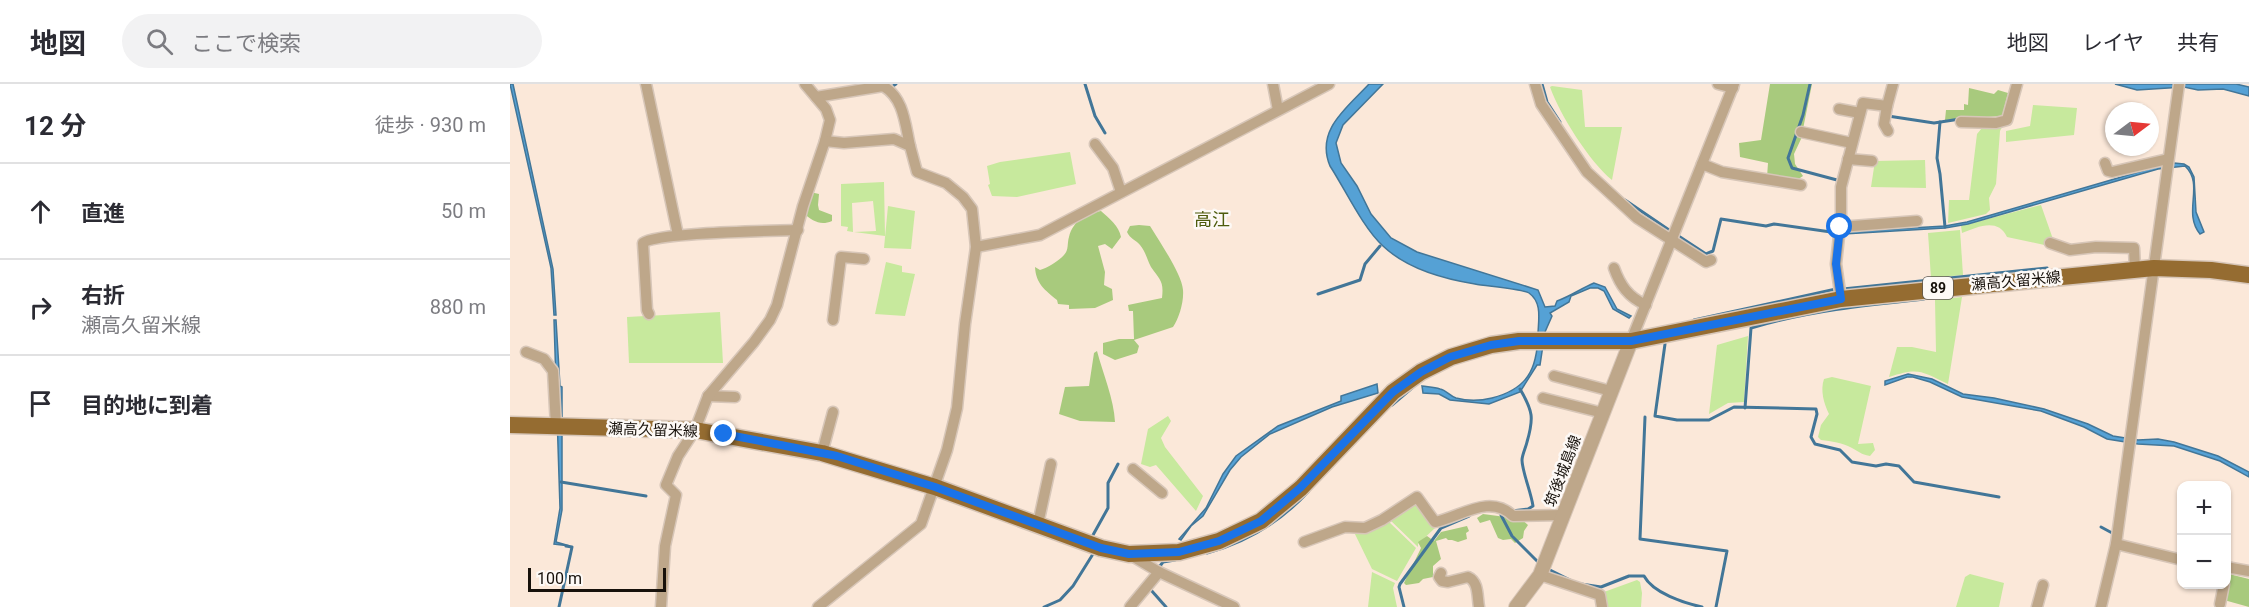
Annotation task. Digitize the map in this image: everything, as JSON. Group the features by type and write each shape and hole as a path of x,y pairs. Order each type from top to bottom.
{"main road":[{"name":"瀬高久留米線","path":"510,425 695,430 724,434 822,453 935,487 1101,548 1129,554 1179,552 1219,541 1261,521 1300,488 1393,392 1421,372 1450,357 1491,345 1527,341 1631,341 1841,299 2154,268 2211,270 2249,275"}],"street":[{"path":"646,84 678,235"},
{"path":"661,607 665,546 676,495 666,485 678,456 695,430 708,396 770,320 777,305 803,206 825,141 830,120 826,109 805,84"},
{"path":"1273,84 1278,110"},
{"path":"976,247 1040,235 1329,84"},
{"path":"1535,84 1541,104 1587,172 1637,218 1706,262 1711,260"},
{"path":"1631,341 1733,86 1718,84"},
{"path":"1888,131 1884,124 1893,84"},
{"path":"1961,122 1996,123 2007,120 2017,84"},
{"path":"2101,607 2115,544 2179,84"},
{"path":"816,97 883,87 892,92 898,99 918,172 946,183 963,197 972,209 976,247 965,324 957,408 935,487 921,524 818,607"},
{"path":"1841,299 1836,264 1841,187 1863,103 1887,106"},
{"path":"1839,109 1860,113"},
{"path":"1801,132 1852,143"},
{"path":"825,141 844,143 894,140 910,146"},
{"path":"1095,144 1113,168 1121,192"},
{"path":"1848,159 1872,161"},
{"path":"2105,163 2108,171 2112,172 2168,159"},
{"path":"1702,164 1722,172 1801,185"},
{"path":"1840,227 1917,221"},
{"path":"649,314 643,243 647,240 678,235 798,230"},
{"path":"2050,243 2070,250 2096,247 2134,248 2135,270"},
{"path":"833,320 841,257 864,259"},
{"path":"1614,268 1620,285 1636,300 1646,305"},
{"name":"筑後城島線","path":"1516,607 1540,575 1631,341"},
{"path":"526,352 544,359 553,371 556,426"},
{"path":"1554,376 1611,392"},
{"path":"708,396 735,398"},
{"path":"1543,398 1603,413"},
{"path":"822,453 833,412"},
{"path":"1038,524 1051,464"},
{"path":"1133,469 1162,493"},
{"path":"1304,542 1345,526 1365,528 1382,520 1417,497 1435,522 1484,506 1508,511 1513,516 1563,515"},
{"path":"2115,544 2177,559"},
{"path":"1129,554 1159,572 1234,607"},
{"path":"2231,570 2249,571"},
{"path":"1130,607 1159,572"},
{"path":"1441,573 1439,577 1442,581 1448,582 1468,577 1473,579 1479,607"},
{"path":"1540,575 1600,595 1602,607"},
{"path":"2037,607 2043,585"},
{"path":"2220,604 2223,589"}],"green space":[{"path":"1770,84 1812,84 1801,139 1794,154 1795,164 1803,176 1797,180 1767,177 1768,163 1740,157 1739,143 1761,140"},
{"path":"1550,87 1582,90 1585,127 1622,127 1612,180 1576,137 1555,98"},
{"path":"1969,88 1994,94 1998,90 2008,93 2002,116 1945,120 1946,110 1964,110 1964,104 1968,105"},
{"path":"2033,105 2077,108 2074,135 2006,142 2006,131 2030,126"},
{"path":"2002,127 1996,184 1989,198 1990,210 1986,214 1948,223 1949,200 1969,200 1977,134 1982,128"},
{"path":"1070,152 1076,184 1017,197 992,196 988,185 990,184 987,166"},
{"path":"1925,160 1926,188 1871,187 1875,161"},
{"path":"884,182 885,236 854,232 876,231 873,201 852,203 853,232 847,231 848,227 841,226 841,184"},
{"path":"810,192 819,194 819,210 832,215 832,221 817,222 803,213"},
{"path":"2041,205 2054,242 2049,246 2007,237 2003,231 1993,225 1980,226 1962,233 1961,226"},
{"path":"888,206 915,211 911,249 884,248"},
{"path":"1101,211 1116,226 1121,237 1112,249 1105,244 1098,246 1105,272 1104,285 1112,289 1113,300 1095,308 1069,309 1069,305 1058,304 1057,300 1042,286 1037,278 1035,267 1040,270 1059,260 1067,251 1068,239 1077,222 1085,216"},
{"path":"1130,226 1150,226 1174,267 1182,283 1182,305 1173,327 1134,340 1139,346 1137,353 1115,360 1103,354 1103,343 1119,339 1134,339 1133,311 1129,311 1128,305 1162,298 1161,281 1142,248 1127,232"},
{"path":"1960,230 1963,275 1931,278 1928,233"},
{"path":"886,262 902,266 902,272 915,274 905,316 875,314"},
{"path":"1962,297 1948,384 1914,371 1889,377 1897,347 1912,347 1936,352 1935,300"},
{"path":"720,312 723,363 629,363 627,317"},
{"path":"1748,336 1744,402 1728,403 1709,414 1717,345"},
{"path":"1097,351 1115,422 1080,421 1059,414 1065,387 1089,386 1094,353"},
{"path":"1832,377 1871,386 1858,444 1873,443 1875,450 1870,456 1818,437 1821,425 1829,414 1823,397 1823,383 1824,379"},
{"path":"1168,416 1171,421 1161,438 1165,447 1203,496 1196,511 1156,465 1150,467 1141,464 1148,429"},
{"path":"1416,500 1435,528 1418,544 1418,547 1388,518"},
{"path":"1483,514 1521,519 1528,525 1523,538 1515,543 1511,539 1498,538 1490,520 1480,523 1477,518"},
{"path":"1387,520 1416,548 1397,581 1372,569 1353,530"},
{"path":"1467,526 1469,531 1466,533 1467,539 1458,542 1446,538 1436,541 1441,559 1433,566 1433,577 1423,579 1419,583 1406,585 1404,583 1421,548 1418,542 1427,536 1434,541 1441,532"},
{"path":"1372,572 1395,583 1393,588 1397,607 1368,607"},
{"path":"1970,574 2004,583 1999,607 1956,607 1965,577"},
{"path":"2231,574 2249,579 2249,607 2224,600 2226,589 2231,589"},
{"path":"1637,580 1640,582 1642,593 1641,607 1607,607 1604,592"}],"water":[{"path":"510,84 513,84 553,269 556,315 554,315 551,268"},
{"path":"1369,84 1383,84 1343,125 1336,143 1341,163 1357,186 1371,214 1391,238 1417,252 1538,290 1545,307 1555,306 1557,301 1594,283 1605,287 1617,309 1631,316 1629,318 1613,309 1604,291 1590,288 1571,296 1569,302 1550,313 1552,316 1545,332 1540,365 1537,365 1520,392 1489,404 1450,400 1439,394 1423,393 1422,386 1442,390 1456,398 1478,400 1492,398 1514,389 1528,376 1535,358 1538,307 1529,293 1438,276 1403,261 1383,246 1368,229 1330,166 1326,153 1330,131 1336,120"},
{"path":"2115,84 2236,84 2249,87 2249,96 2223,89 2198,90 2184,87 2137,90"},
{"path":"2174,163 2189,167 2194,177 2196,212 2204,232 2200,234 2193,217 2193,182 2191,173 2185,166 2158,169 1968,224 1945,228 1844,234 1844,232 1945,226 1967,222"},
{"path":"554,320 556,320 560,386 562,387 562,510 556,542 570,546 554,544 560,508"},
{"path":"1908,374 1932,379 1963,394 2044,409 2088,424 2113,436 2174,442 2218,456 2249,472 2249,477 2220,461 2174,446 2107,439 2084,427 2041,411 1962,397 1913,377 1885,385 1885,381"},
{"path":"1377,384 1378,393 1332,407 1270,434 1241,457 1230,470 1203,516 1191,526 1181,540 1179,539 1206,508 1223,474 1236,456 1278,426 1341,401 1341,396"}],"waterway":[{"path":"1085,84 1095,116 1105,133"},
{"path":"1542,84 1547,102 1560,122"},
{"path":"1810,84 1803,115 1788,158 1792,168 1837,180"},
{"path":"1888,116 1934,123 1960,119"},
{"path":"1940,122 1937,158 1945,227"},
{"path":"1625,200 1672,232"},
{"path":"1677,235 1706,254 1713,251 1721,219 1838,233"},
{"path":"1318,294 1360,280 1365,264 1380,246"},
{"path":"1843,289 2047,268"},
{"path":"1694,320 1836,289"},
{"path":"1745,408 1751,328 1815,313 1924,299"},
{"path":"1665,344 1655,416 1677,420 1709,420 1734,407 1816,409 1817,414 1811,437 1815,444 1840,450 1852,462 1876,466 1886,464 1899,466 1914,482 1999,497"},
{"path":"1392,405 1412,388"},
{"path":"1512,511 1533,506 1522,460 1531,427 1531,415 1528,403 1520,389"},
{"path":"1645,417 1640,539 1727,551 1716,607"},
{"path":"1093,535 1108,508 1108,483 1118,464"},
{"path":"561,482 646,496"},
{"path":"1207,553 1236,543 1262,530 1286,513 1308,492"},
{"path":"1506,513 1501,515 1512,536 1540,564"},
{"path":"1404,607 1400,584 1441,528 1469,516"},
{"path":"2101,527 2114,534"},
{"path":"559,607 572,547 566,546"},
{"path":"1044,607 1060,600 1073,586 1093,554"},
{"path":"1160,566 1163,562 1175,560"},
{"path":"1546,568 1572,581"},
{"path":"1581,584 1601,587 1629,576 1644,576 1648,582 1662,592 1678,600 1702,607"},
{"path":"1151,590 1166,607"}],"district":[{"name":"高江","path":"1212,220"}],"route":[{"path":"724,434 837,456 935,487 1101,548 1129,554 1153,555 1179,552 1219,541 1261,521 1300,488 1393,392 1421,372 1450,357 1491,345 1519,341 1631,341 1841,299 1836,275 1840,227"}]}
